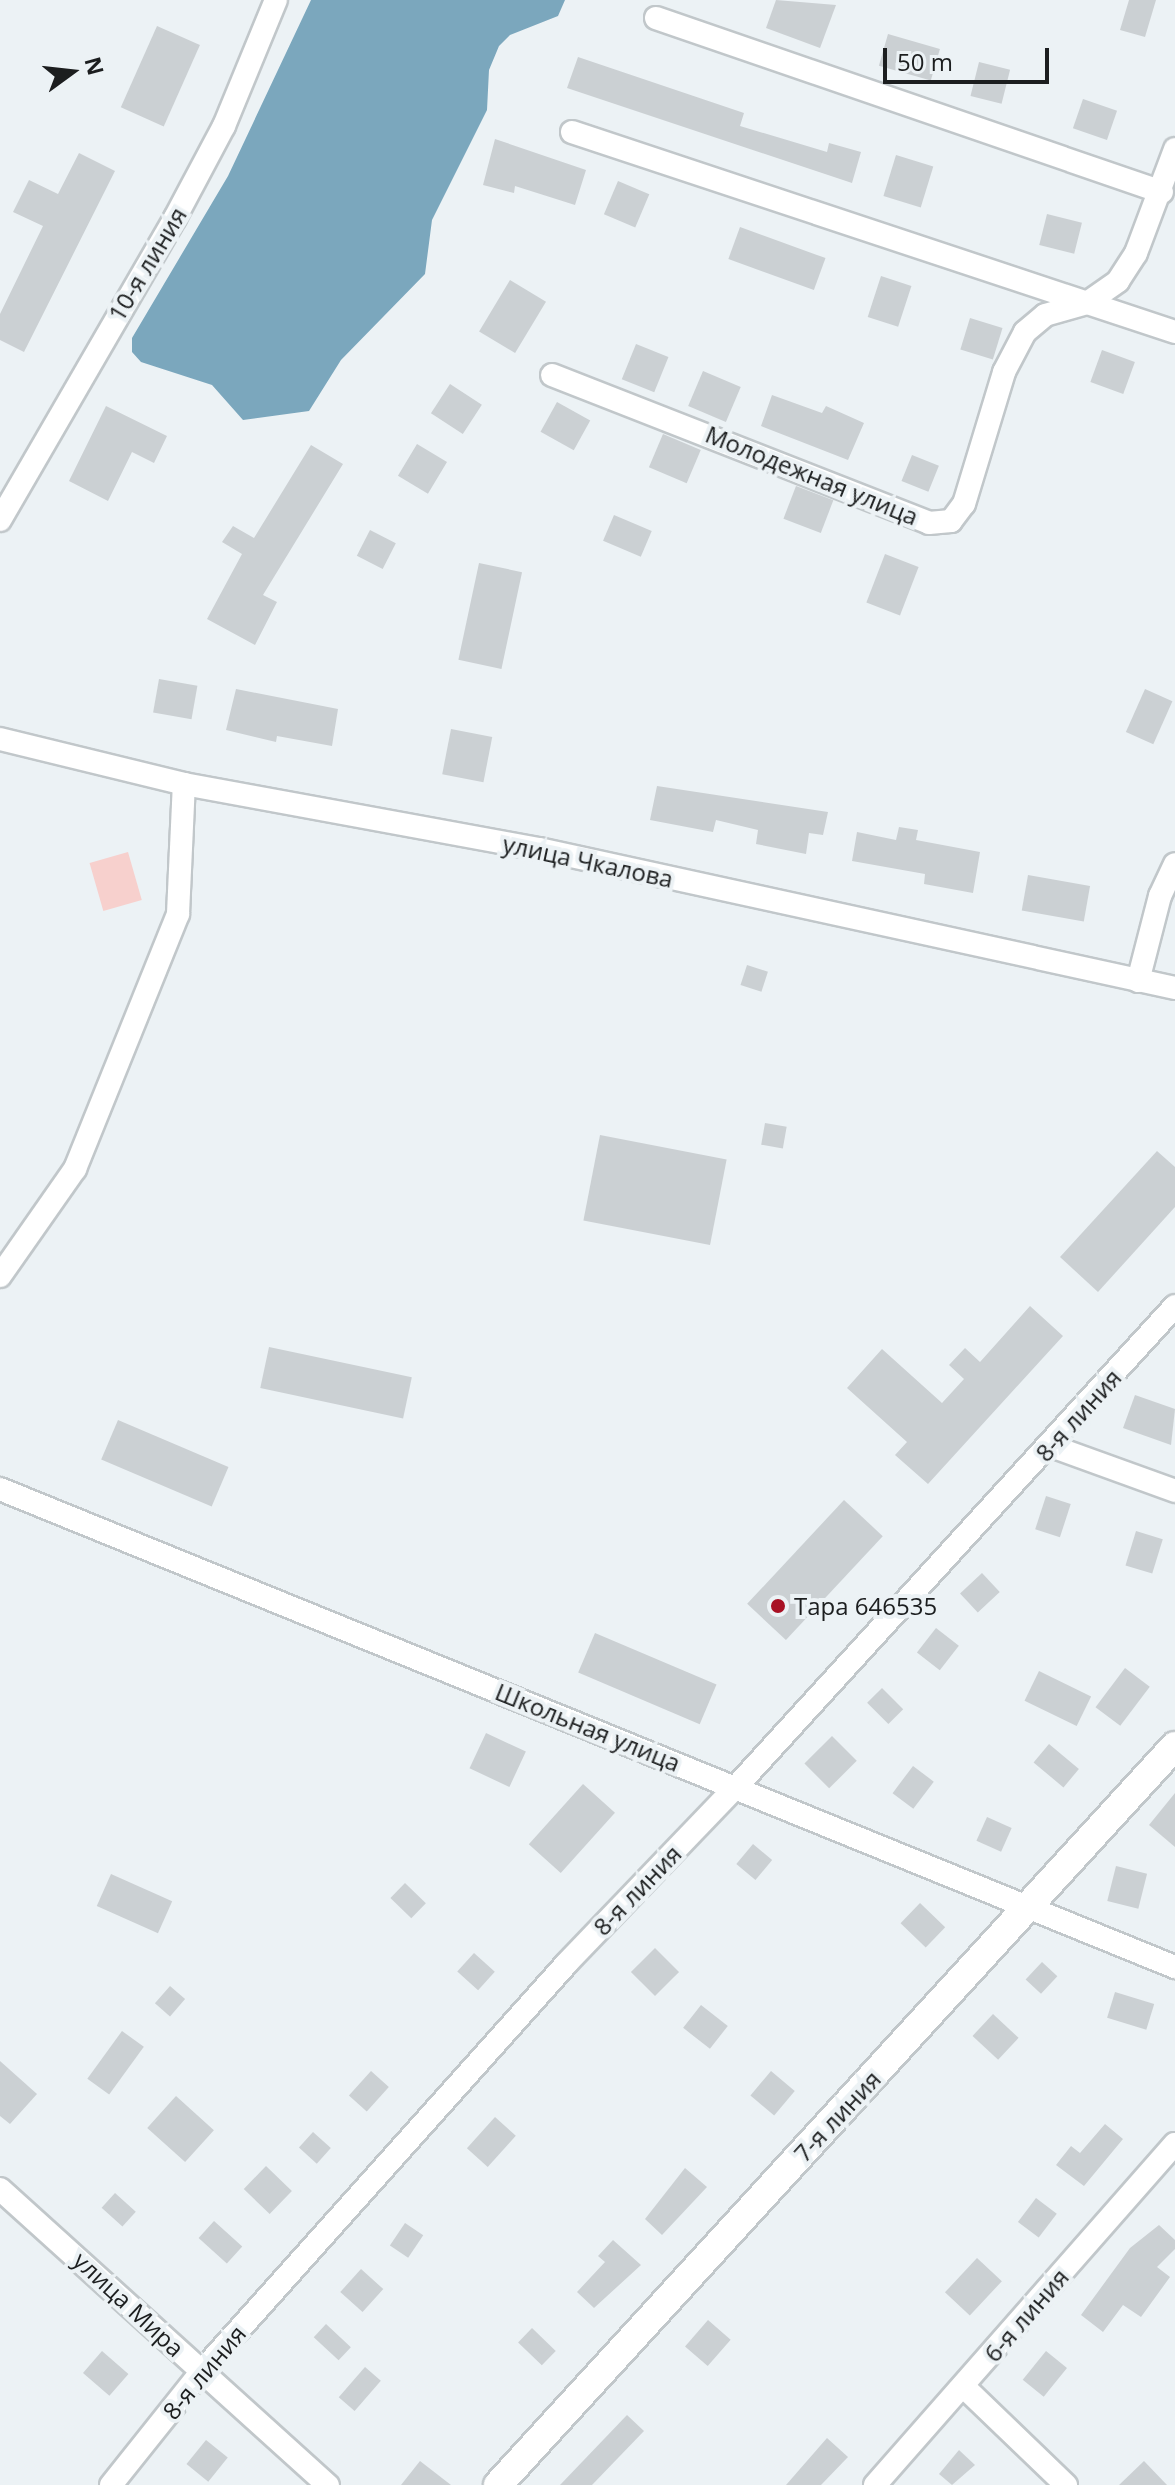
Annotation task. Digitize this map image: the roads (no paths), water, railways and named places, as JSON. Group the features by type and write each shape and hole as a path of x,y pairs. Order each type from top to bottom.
{"main road":[{"name":"7-я линия","path":"498,2485 1175,1746"}],"street":[{"name":"10-я линия","path":"0,520 175,218 224,126 276,0"},
{"path":"656,18 1162,192"},
{"path":"572,132 1175,332"},
{"name":"Молодежная улица","path":"552,375 929,523 951,521 964,504 1004,372 1025,332 1045,315 1087,303 1118,281 1162,192 1175,149"},
{"name":"улица Чкалова","path":"0,739 184,784 539,849 1175,988"},
{"path":"0,1276 75,1169 178,914 184,784"},
{"path":"1138,981 1175,864"},
{"name":"8-я линия","path":"111,2485 202,2371 574,1954 736,1787 1051,1446 1175,1306"},
{"path":"1051,1446 1175,1491"},
{"name":"Школьная улица","path":"0,1489 1175,1967"},
{"name":"6-я линия","path":"875,2485 1175,2144"},
{"name":"улица Мира","path":"0,2189 328,2485"},
{"path":"963,2386 1066,2485"}],"water":[{"path":"311,0 565,0 558,16 510,35 499,46 489,70 487,110 432,220 425,274 341,360 309,411 243,420 212,385 141,362 132,352 132,338 228,176"}],"place":[{"name":"Тара 646535","path":"778,1606"}]}
